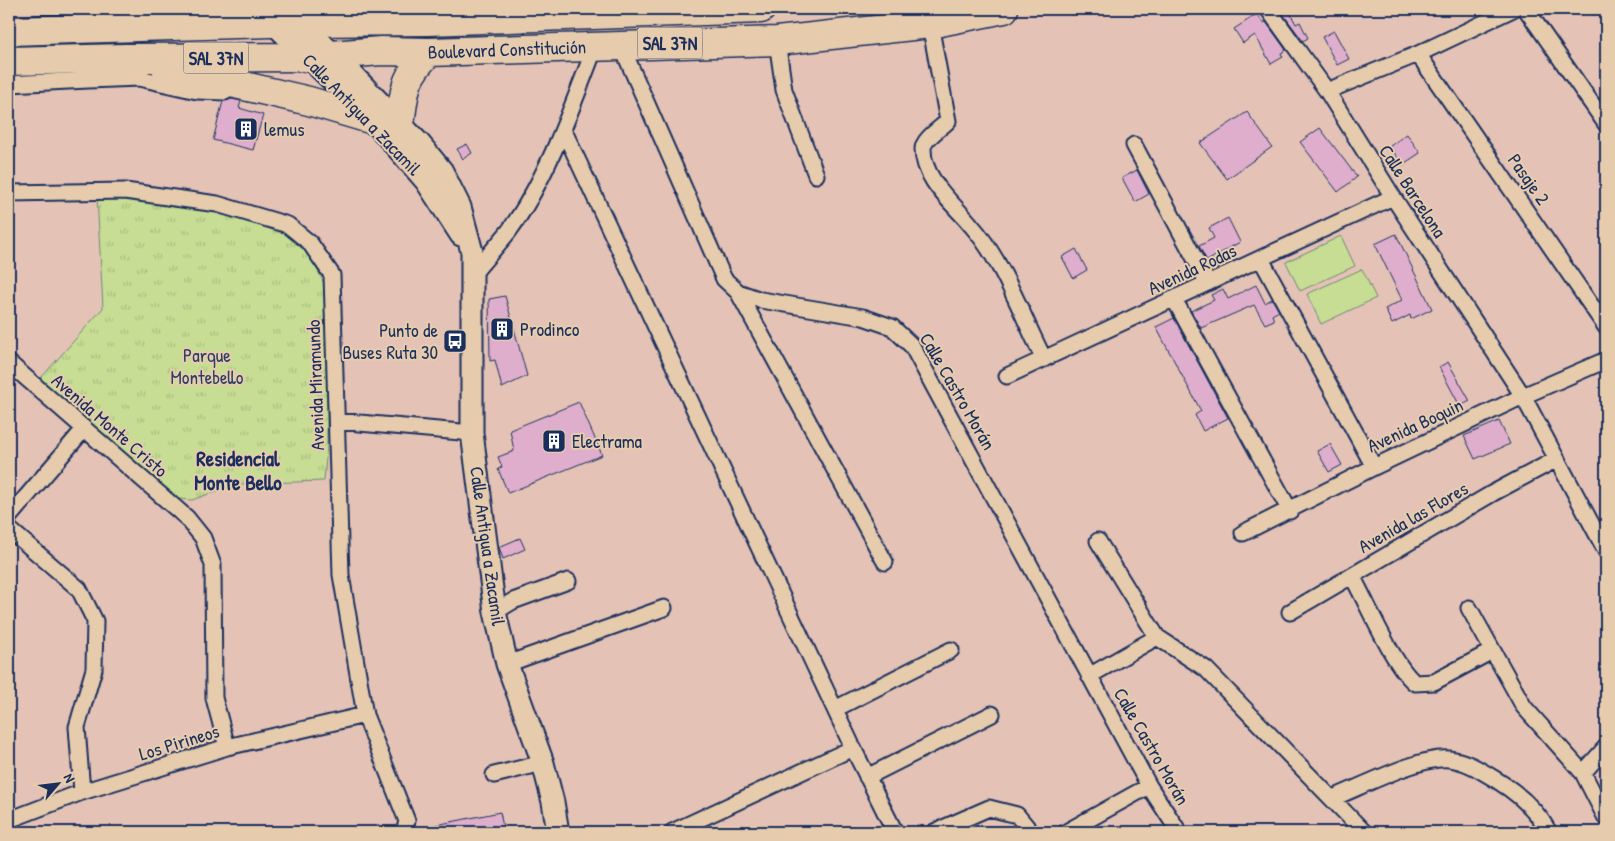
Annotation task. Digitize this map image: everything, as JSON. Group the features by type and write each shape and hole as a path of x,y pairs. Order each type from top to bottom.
{"highway":[{"path":"134,27 189,9"},
{"path":"402,9 428,21"},
{"name":"Boulevard Constitución","path":"9,31 134,27 280,16 428,21 584,12 760,9"},
{"name":"Boulevard Constitución","path":"9,61 90,69 126,58 320,56 777,40 930,24 1004,9"},
{"path":"400,124 406,83 412,69 429,52"},
{"path":"126,58 260,89 373,120"}],"street":[{"path":"1327,91 1418,54 1513,9"},
{"path":"1526,9 1606,124"},
{"name":"Calle Barcelona","path":"1274,10 1393,198 1523,396 1606,550"},
{"name":"Calle Antigua a Zacamil","path":"280,16 320,56 400,124 442,171 460,206 472,252 472,433 495,612 507,664 542,763 553,802 558,832"},
{"path":"930,24 948,121 925,142 923,147 926,166 943,193 989,248 1044,359"},
{"path":"777,40 784,90 816,175"},
{"name":"Calle Castro Morán","path":"622,45 711,253 724,279 738,292 762,300 863,317 892,328 912,346 1004,513 1149,786 1179,832"},
{"path":"472,275 509,230 530,196 563,129 594,47"},
{"name":"Pasaje 2","path":"1418,54 1606,327"},
{"name":"Calle Antigua a Zacamil","path":"320,56 426,181 472,252"},
{"path":"9,84 90,69 197,91 236,92 260,89"},
{"path":"563,129 834,709 895,832"},
{"path":"1134,145 1208,283"},
{"name":"Avenida Miramundo","path":"9,193 125,191 217,204 288,225 310,243 332,275 341,575 365,715 407,821 404,832"},
{"name":"Avenida Rodas","path":"1007,376 1393,198"},
{"path":"1261,259 1374,467"},
{"path":"738,292 885,562"},
{"path":"1174,299 1290,511"},
{"name":"Avenida Boquin","path":"1243,533 1374,467 1523,396 1606,360"},
{"name":"Avenida Monte Cristo","path":"9,363 187,518 203,538 213,565 214,698 226,748"},
{"path":"337,421 472,433"},
{"path":"9,517 84,429"},
{"name":"Avenida las Flores","path":"1290,612 1494,493 1557,460"},
{"path":"9,529 79,589 95,621 94,669 77,727 82,792"},
{"path":"1098,542 1157,637 1206,669 1364,832"},
{"path":"1352,576 1397,661 1406,675 1415,683 1434,682 1492,652"},
{"path":"495,612 513,601 568,581"},
{"path":"507,664 664,608"},
{"path":"1469,608 1492,652 1528,713 1583,773 1606,818"},
{"path":"1089,676 1157,637"},
{"path":"834,709 951,650"},
{"path":"867,777 992,714"},
{"name":"Los Pirineos","path":"9,820 82,792 226,748 365,715"},
{"path":"1583,773 1606,747"},
{"path":"672,832 853,748"},
{"path":"1333,798 1428,760 1450,759 1470,764 1523,798 1544,822 1549,832"},
{"path":"494,775 542,763"},
{"path":"1066,832 1149,786"},
{"path":"934,832 989,808 1017,815 1031,832"}],"green space":[{"name":"Parque Montebello","path":"97,195 181,206 223,214 277,228 295,239 306,252 327,291 327,447 324,481 237,484 192,500 179,499 40,379 103,308"},
{"path":"1341,236 1355,266 1300,291 1286,262"},
{"path":"1362,269 1376,298 1321,324 1307,294"}],"building":[{"path":"1289,11 1296,24 1300,22 1308,38 1303,41 1283,14"},
{"path":"1257,14 1263,23 1266,22 1286,50 1281,53 1283,57 1271,64 1255,35 1243,43 1234,29"},
{"path":"1334,31 1349,59 1337,65 1322,37"},
{"path":"231,99 241,101 239,108 263,115 253,150 213,140 223,101"},
{"path":"1247,112 1272,147 1227,179 1200,143"},
{"path":"1320,128 1357,177 1338,192 1300,142"},
{"path":"1407,134 1420,153 1402,165 1390,146"},
{"path":"467,144 472,153 463,159 457,149"},
{"path":"1137,170 1149,194 1135,202 1122,178"},
{"path":"1228,218 1240,242 1207,261 1199,246 1214,238 1209,228"},
{"path":"1396,234 1432,309 1411,319 1410,315 1392,324 1385,309 1402,300 1375,244"},
{"path":"1076,249 1087,270 1073,278 1062,257"},
{"path":"1256,285 1265,303 1272,299 1279,311 1272,315 1274,320 1265,324 1254,305 1201,328 1191,311 1214,300 1211,295 1223,289 1228,299"},
{"name":"Prodinco","path":"505,296 527,376 502,388 495,360 490,361 489,299"},
{"path":"1174,318 1228,418 1203,431 1195,415 1201,411 1156,327"},
{"path":"1448,362 1470,401 1460,406 1439,367"},
{"name":"Electrama","path":"579,402 602,455 508,493 498,469 502,467 498,457 514,451 510,430"},
{"path":"1499,421 1510,444 1475,459 1464,436"},
{"path":"1330,444 1342,465 1329,472 1317,451"},
{"path":"520,538 525,549 503,559 499,547"},
{"path":"500,812 504,832 426,832 426,827"}],"place":[{"name":"lemus","path":"246,129"},
{"name":"Prodinco","path":"502,329"},
{"name":"Punto de Buses Ruta 30","path":"455,341"},
{"name":"Electrama","path":"554,441"}],"district":[{"name":"Residencial Monte Bello","path":"238,470"}]}
